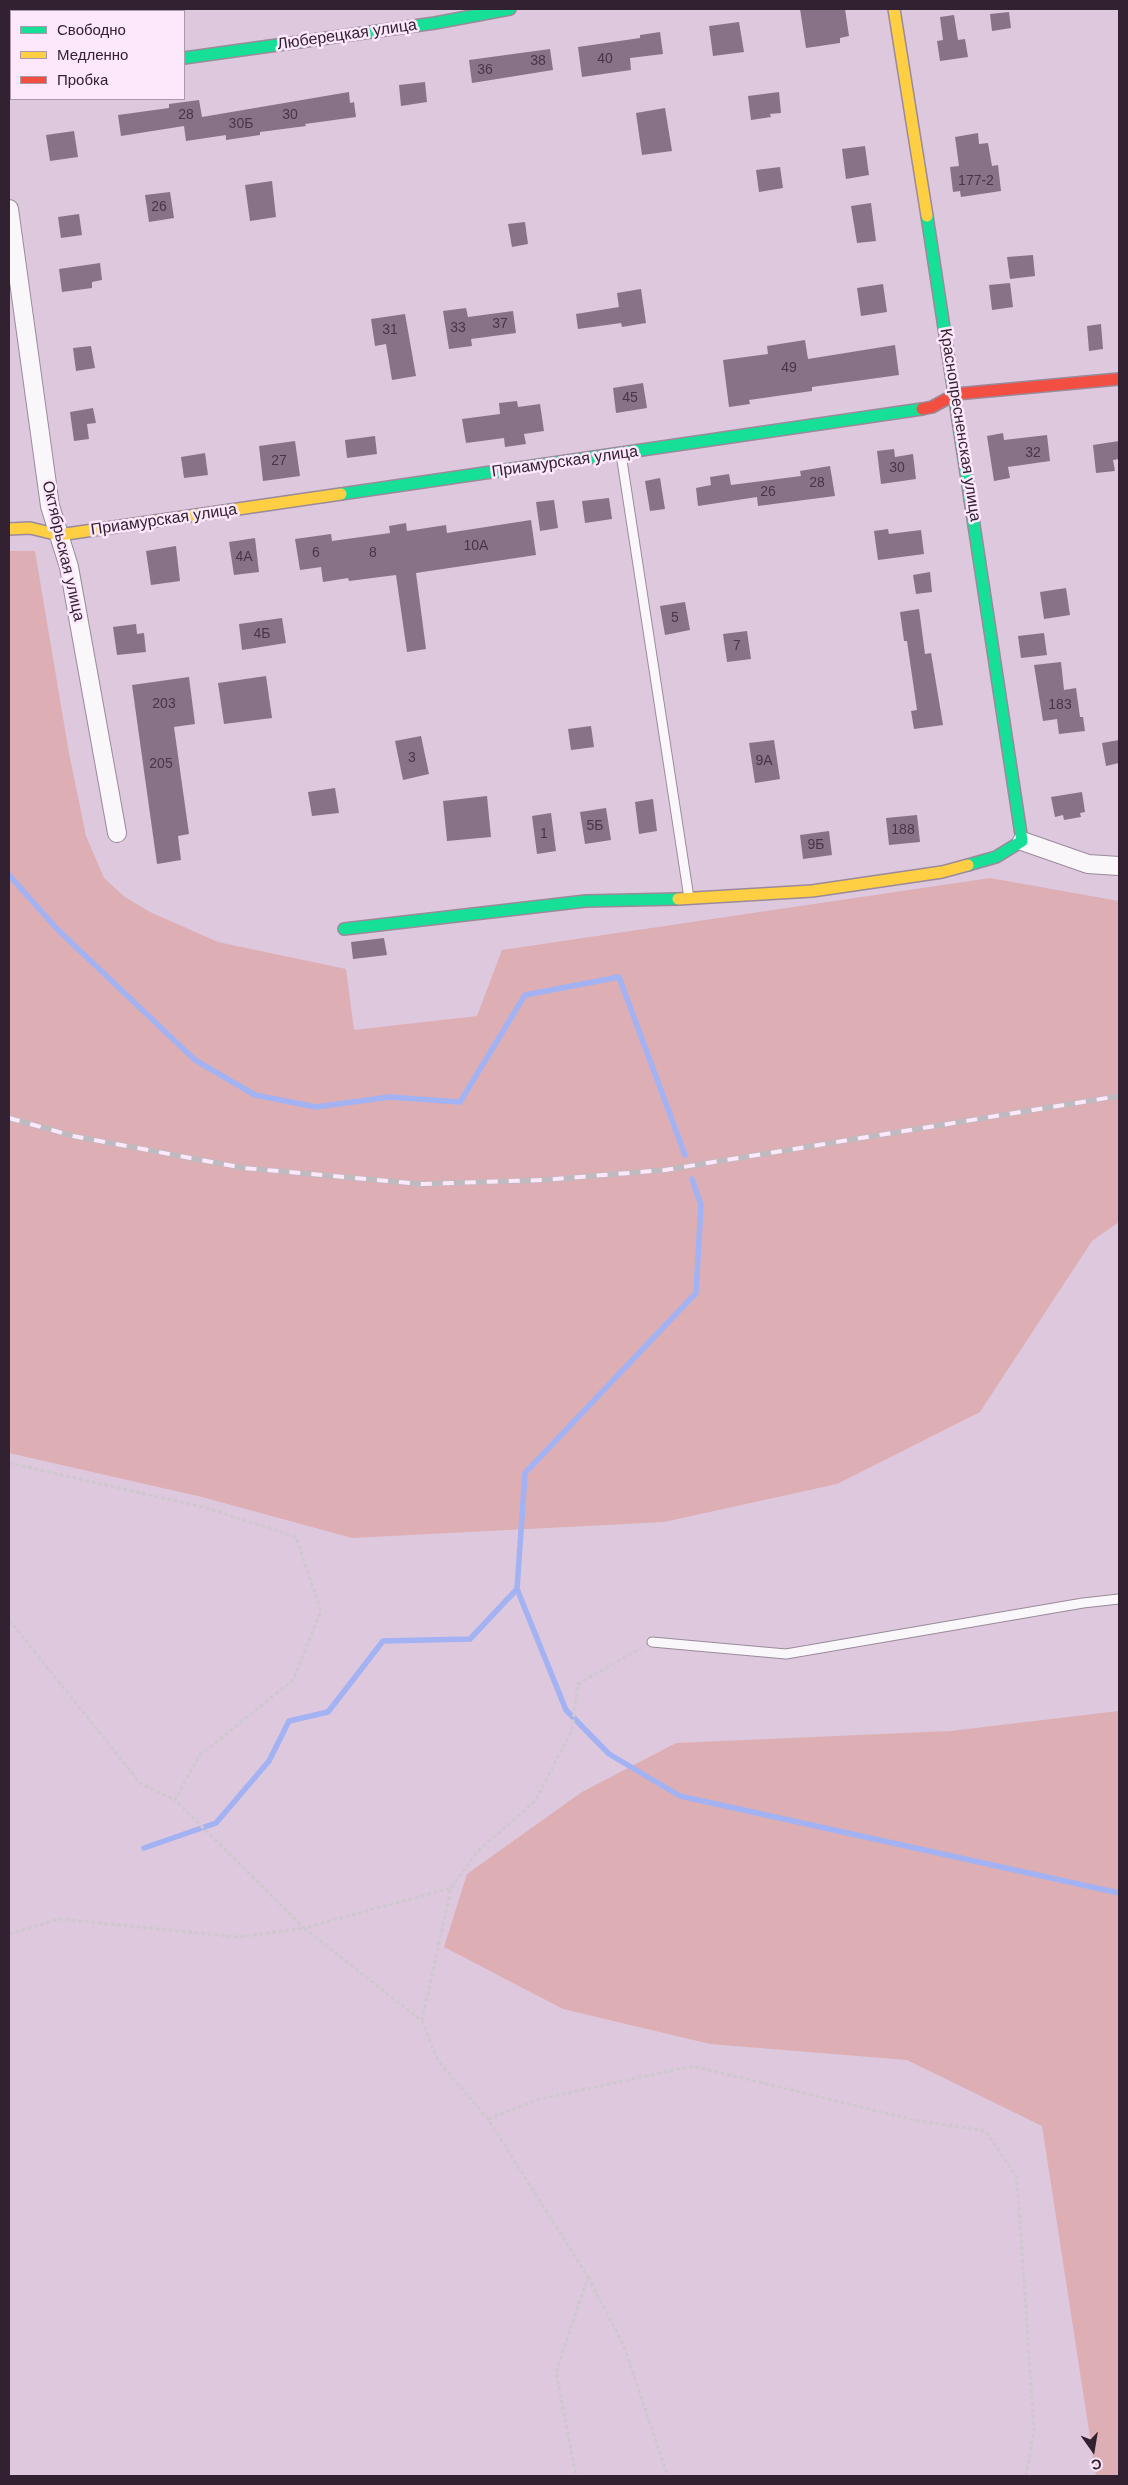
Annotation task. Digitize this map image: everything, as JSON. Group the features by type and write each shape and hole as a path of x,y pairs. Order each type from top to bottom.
{"street":[{"name":"Люберецкая улица","path":"185,58 435,23 510,9"},
{"name":"Краснопресненская улица","path":"894,9 956,394 1022,841"},
{"name":"Октябрьская улица","path":"9,209 50,506 69,567 117,833"},
{"name":"Приамурская улица","path":"9,529 30,528 60,535 621,454 932,406 956,394 1119,379"},
{"path":"344,929 586,901 689,899 812,891 942,872 996,858 1022,841 1088,864 1119,866"}],"lane":[{"path":"621,454 689,899"},
{"path":"652,1642 786,1654 1083,1603 1119,1599"}],"path":[{"path":"9,1463 207,1508 296,1538 321,1610 293,1680 199,1756 176,1800"},
{"path":"9,1620 141,1784 176,1800 304,1928 422,2021 438,2061 488,2119 588,2277 623,2344 668,2476"},
{"path":"422,2021 451,1888 477,1852 535,1801 572,1730 578,1684 652,1642"},
{"path":"9,1934 59,1920 238,1937 304,1928 451,1888"},
{"path":"488,2119 540,2099 693,2066 914,2120 986,2131 1017,2178 1034,2431 1026,2476"},
{"path":"576,2476 556,2372 588,2277"}],"shaded area":[{"path":"9,551 35,551 69,753 86,836 104,878 125,897 150,912 218,942 346,969 354,1030 477,1016 502,950 990,878 1119,901 1119,1222 1092,1241 980,1412 837,1484 664,1522 352,1538 202,1497 9,1453"},
{"path":"1119,1711 1119,2476 1096,2476 1042,2126 907,2060 710,2044 563,2009 444,1947 467,1874 582,1792 676,1743 950,1731"}],"building":[{"path":"800,9 845,9 849,36 840,38 840,43 806,48"},
{"path":"1009,12 1011,28 992,31 990,14"},
{"path":"954,15 958,40 965,39 968,57 940,61 937,41 943,40 940,17"},
{"path":"739,22 744,52 713,56 709,26"},
{"path":"660,32 663,54 630,58 631,70 582,77 578,47 640,38 640,35"},
{"path":"550,49 553,70 472,83 469,60"},
{"path":"425,82 427,102 401,106 399,85"},
{"path":"349,92 350,103 354,102 356,117 305,124 306,126 260,132 260,135 226,140 226,135 186,141 184,126 121,136 118,115 169,108 169,104 199,100 202,117"},
{"path":"779,92 781,113 770,114 771,117 751,120 748,96"},
{"path":"665,108 672,151 642,155 636,113"},
{"path":"74,131 78,157 50,161 46,135"},
{"path":"978,133 979,144 988,143 992,166 998,165 1001,191 961,197 960,191 953,192 950,167 959,166 955,137"},
{"path":"865,146 869,175 846,179 842,149"},
{"path":"780,167 783,188 759,192 756,170"},
{"path":"272,181 276,217 250,221 245,185"},
{"path":"170,192 174,218 149,222 145,195"},
{"path":"871,203 876,241 857,243 851,206"},
{"path":"79,214 82,235 61,238 58,217"},
{"path":"525,222 528,244 512,247 508,224"},
{"path":"1033,255 1035,276 1010,279 1007,257"},
{"path":"100,263 102,280 92,282 92,288 62,292 59,269"},
{"path":"1010,283 1013,307 992,310 989,285"},
{"path":"883,284 887,312 861,316 857,288"},
{"path":"641,289 646,323 622,327 621,323 578,329 576,314 619,307 617,293"},
{"path":"466,308 468,317 513,311 516,333 471,339 472,346 449,349 443,311"},
{"path":"405,314 416,376 392,380 386,344 375,346 371,319"},
{"path":"1101,324 1103,349 1089,351 1087,326"},
{"path":"805,340 808,359 895,345 899,375 812,387 812,391 749,400 750,404 729,407 723,360 768,354 767,346"},
{"path":"91,346 95,368 76,371 73,348"},
{"path":"643,383 647,408 616,413 613,388"},
{"path":"517,401 518,407 540,404 544,431 524,434 526,444 505,447 504,438 466,443 462,419 500,414 499,403"},
{"path":"93,408 96,423 87,424 89,439 74,441 70,412"},
{"path":"1003,433 1004,440 1047,435 1050,461 1008,467 1010,478 994,481 987,436"},
{"path":"375,436 377,454 347,458 345,440"},
{"path":"295,441 300,476 263,481 259,446"},
{"path":"1119,441 1119,459 1113,460 1115,471 1096,473 1093,445"},
{"path":"894,449 895,457 913,454 916,479 881,484 877,451"},
{"path":"205,453 208,475 184,478 181,457"},
{"path":"830,466 835,496 758,506 757,497 698,506 696,488 711,485 710,477 729,474 731,485 801,476 800,471"},
{"path":"660,478 665,509 650,511 645,481"},
{"path":"609,498 612,519 585,523 582,501"},
{"path":"554,500 558,528 540,531 536,502"},
{"path":"531,520 536,555 416,573 426,649 407,652 396,575 349,581 348,578 323,582 321,567 300,570 295,539 331,534 332,541 390,533 389,526 406,523 407,531 446,525 447,533"},
{"path":"888,529 889,534 921,530 924,554 878,560 874,531"},
{"path":"255,538 259,572 234,575 229,542"},
{"path":"176,546 180,581 151,585 146,551"},
{"path":"930,572 932,592 916,594 913,575"},
{"path":"1066,588 1070,615 1044,619 1040,592"},
{"path":"685,602 690,630 665,635 660,606"},
{"path":"919,609 925,654 931,653 943,725 914,729 911,711 917,710 907,641 904,641 900,612"},
{"path":"282,618 286,643 242,650 239,624"},
{"path":"136,624 137,634 144,633 146,652 117,655 113,627"},
{"path":"747,631 751,659 727,662 723,634"},
{"path":"1044,633 1047,655 1021,658 1018,636"},
{"path":"1061,662 1064,690 1076,688 1080,717 1083,717 1085,731 1059,734 1057,719 1043,721 1034,665"},
{"path":"266,676 272,718 224,724 218,683"},
{"path":"189,677 195,724 174,727 189,834 178,836 181,860 157,864 132,685"},
{"path":"591,726 594,747 571,750 568,729"},
{"path":"421,736 429,774 403,780 395,741"},
{"path":"774,740 780,779 755,783 749,743"},
{"path":"1119,740 1119,763 1106,766 1102,743"},
{"path":"335,788 339,813 312,816 308,792"},
{"path":"1082,792 1085,812 1080,813 1081,817 1064,820 1063,815 1055,817 1051,797"},
{"path":"487,796 491,837 447,841 443,801"},
{"path":"653,799 657,831 639,834 635,802"},
{"path":"606,808 611,840 585,844 580,812"},
{"path":"551,813 556,851 537,854 532,816"},
{"path":"917,815 920,842 889,845 886,818"},
{"path":"829,831 832,855 803,859 800,835"},
{"path":"384,938 387,955 353,959 351,942"}],"waterway":[{"path":"9,875 57,929 195,1060 255,1095 316,1107 389,1097 460,1102 525,995 619,977 685,1155"},
{"path":"692,1179 701,1205 696,1293 525,1473 517,1589 566,1710 609,1754 680,1796 1119,1893"},
{"path":"144,1848 216,1823 269,1761 289,1721 328,1712 383,1641 470,1639 517,1589"}],"railway":[{"path":"9,1118 73,1136 244,1168 421,1184 543,1180 665,1170 1119,1096"}],"traffic: fast":[{"path":"185,58 435,23 510,9"},
{"path":"927,216 1022,841 996,857 968,865"},
{"path":"341,494 922,409"},
{"path":"344,929 586,901 678,899"}],"traffic: slow":[{"path":"894,9 927,216"},
{"path":"9,529 30,528 59,535 341,494"},
{"path":"678,899 812,891 942,872 968,865"}],"traffic: jam":[{"path":"922,409 932,407 956,394 1119,379"}]}
